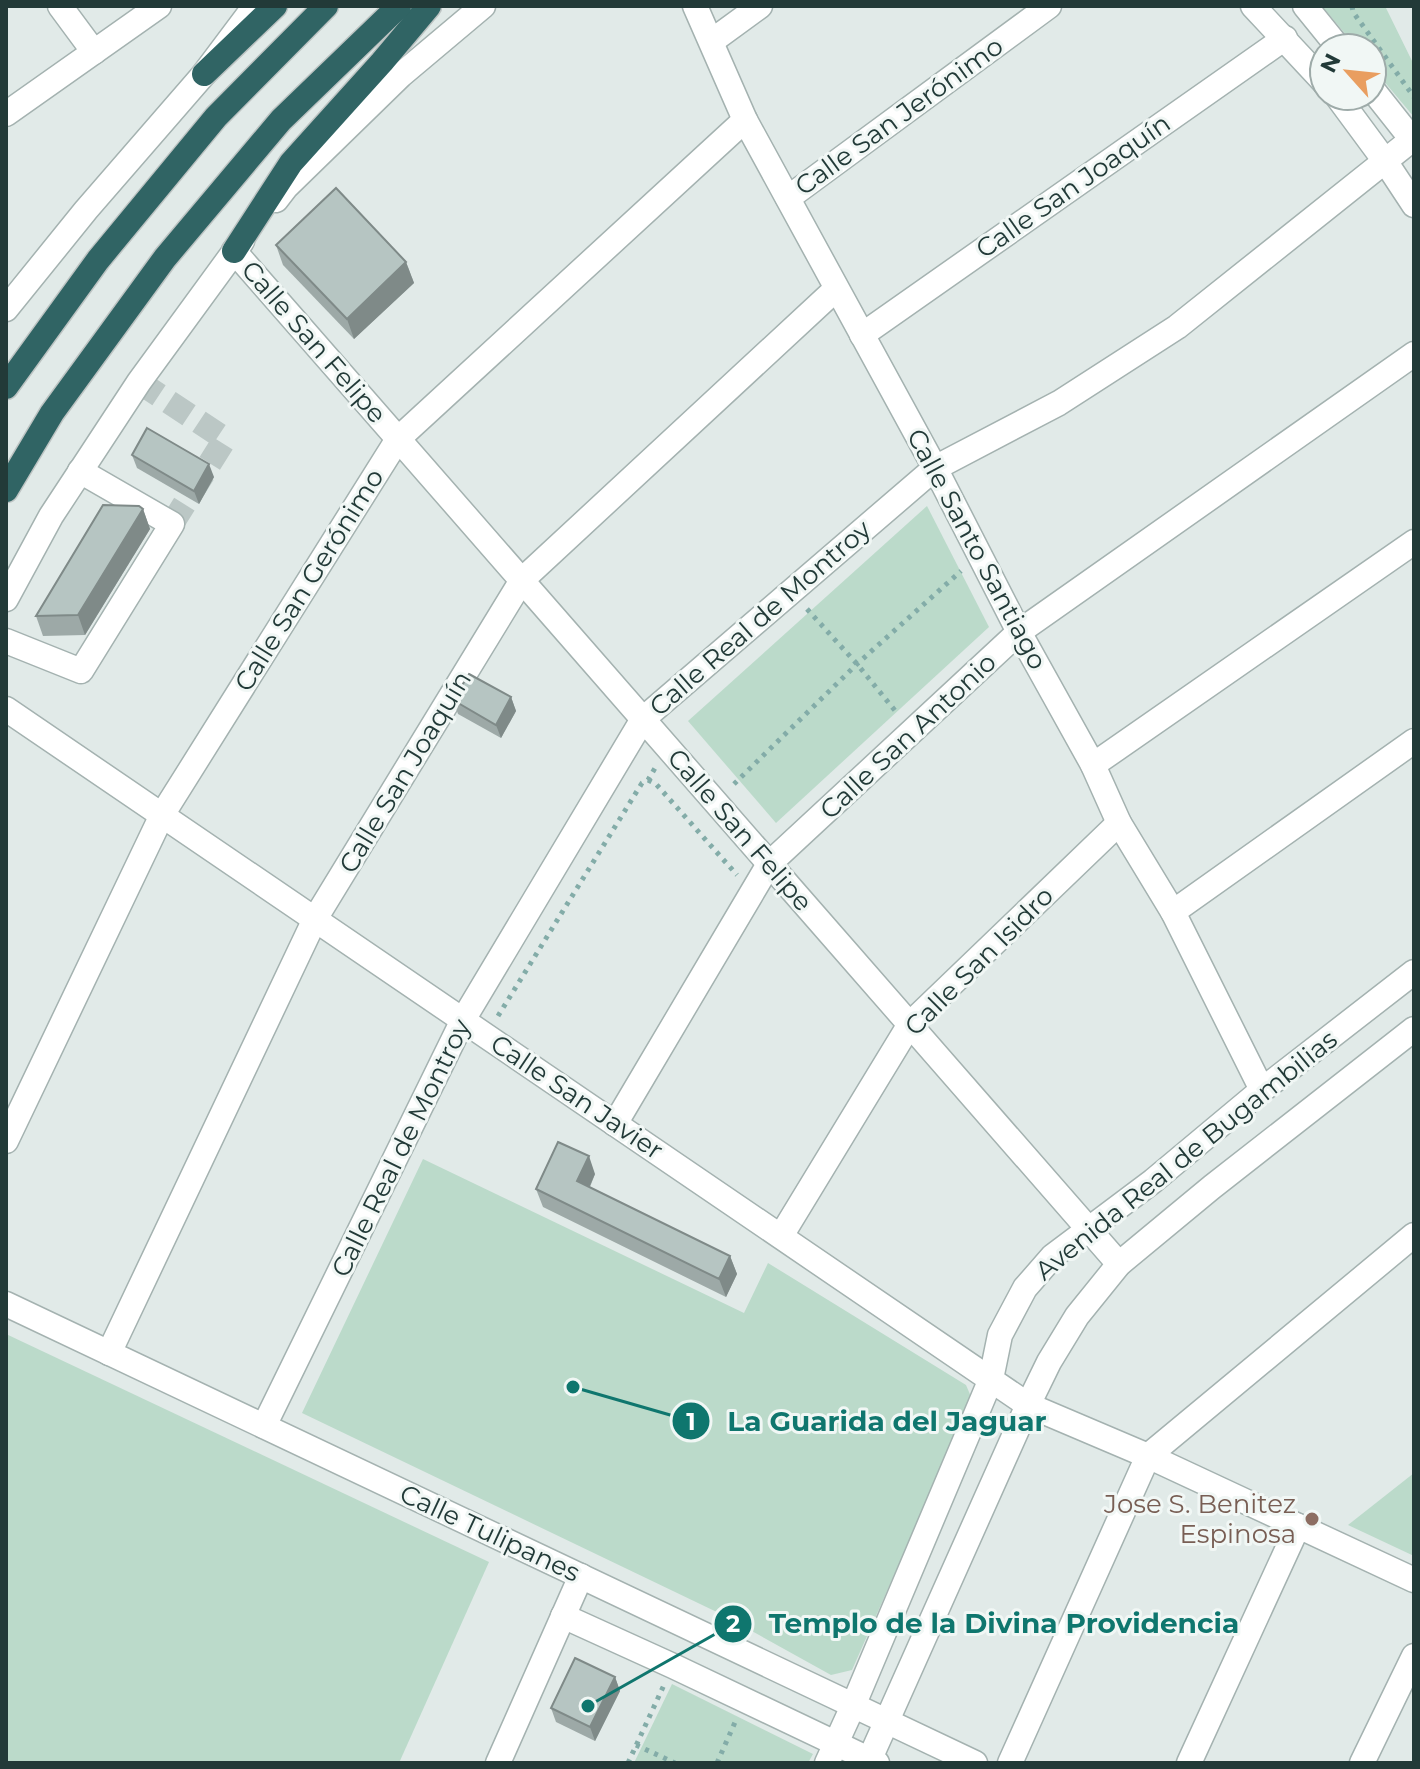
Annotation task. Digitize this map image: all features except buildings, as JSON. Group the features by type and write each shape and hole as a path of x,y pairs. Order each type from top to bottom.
{"highway":[{"path":"204,74 275,6"},
{"path":"6,387 98,260 216,117 326,6"},
{"path":"6,490 52,413 165,258 281,120 399,6"},
{"path":"234,251 291,163 429,6"}],"street":[{"path":"60,6 94,52"},
{"path":"6,114 159,6"},
{"path":"6,309 86,210 204,74 255,6"},
{"path":"6,599 51,516 80,471 139,382 234,251 286,187 401,75 483,6"},
{"name":"Calle Santo Santiago","path":"695,6 745,120 935,468 1019,632 1093,765 1119,823 1173,912 1262,1090"},
{"path":"712,41 760,6"},
{"name":"Calle San Jerónimo","path":"788,198 1049,6"},
{"path":"1253,6 1308,64"},
{"path":"1305,6 1326,32"},
{"name":"Calle San Joaquín","path":"862,335 1285,38"},
{"path":"1388,109 1413,140"},
{"path":"1349,112 1414,205"},
{"name":"Calle San Gerónimo","path":"6,1141 162,815 398,439 745,120"},
{"name":"Calle Real de Montroy","path":"264,1426 463,1020 643,719 935,468 1059,403 1177,327 1413,140"},
{"name":"Calle San Felipe","path":"234,251 1119,1264"},
{"name":"Calle San Joaquín","path":"109,1353 315,919 522,580 836,289"},
{"name":"Calle San Antonio","path":"615,1124 769,864 1019,632 1414,354"},
{"path":"6,641 81,671 172,524 80,471"},
{"path":"1093,765 1414,542"},
{"name":"Calle San Javier","path":"6,709 1028,1405 1148,1456 1414,1580"},
{"path":"1173,912 1414,741"},
{"name":"Calle San Isidro","path":"781,1236 910,1024 1119,823"},
{"name":"Avenida Real de Bugambilias","path":"832,1753 991,1379 1000,1335 1025,1288 1053,1256 1153,1181 1262,1090 1414,972"},
{"name":"Avenida Real de Bugambilias","path":"872,1762 1028,1405 1077,1316 1119,1264 1414,1029"},
{"path":"1010,1763 1148,1456 1414,1235"},
{"name":"Calle Tulipanes","path":"6,1304 975,1763"},
{"path":"1189,1763 1298,1526"},
{"path":"498,1763 581,1576"},
{"name":"Calle Tulipanes","path":"563,1616 673,1666 832,1753 872,1762"},
{"path":"1362,1763 1414,1656"}],"path":[{"path":"1352,6 1353,12 1414,97"},
{"path":"734,784 857,664 967,566"},
{"path":"804,605 902,719"},
{"path":"495,1021 642,783 648,780 656,784 742,881"},
{"path":"628,1763 673,1666"},
{"path":"717,1763 739,1713"},
{"path":"636,1745 675,1763"}],"green space":[{"path":"1322,6 1385,6 1414,65 1414,117 1388,86 1388,32 1344,32"},
{"path":"927,506 989,627 776,823 688,721"},
{"path":"423,1159 744,1313 768,1263 966,1385 972,1399 852,1670 831,1675 723,1615 302,1413"},
{"path":"6,1334 489,1562 399,1763 6,1763"},
{"path":"1414,1473 1414,1556 1348,1525"},
{"path":"672,1684 813,1754 808,1763 634,1763"}],"tunnel":[{"path":"139,382 225,439 172,524"}],"place":[{"name":"La Guarida del Jaguar","path":"573,1387"},
{"name":"Jose S. Benitez Espinosa","path":"1312,1519"},
{"name":"Templo de la Divina Providencia","path":"588,1706"}]}
